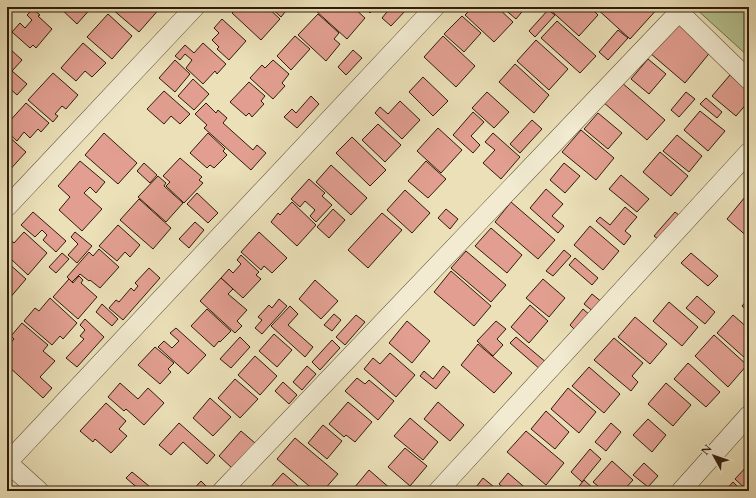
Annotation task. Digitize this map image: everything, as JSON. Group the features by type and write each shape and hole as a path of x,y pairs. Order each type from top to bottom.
{"street":[{"path":"7,207 195,7"},
{"path":"38,491 7,462 436,7"},
{"path":"222,491 676,10 749,80"},
{"path":"438,491 749,152"},
{"path":"681,491 749,415"}],"green space":[{"path":"694,7 749,7 749,57"}],"building":[{"path":"59,7 92,7 77,24"},
{"path":"114,7 161,7 139,32 112,9"},
{"path":"237,7 267,7 280,19 261,40 232,13"},
{"path":"270,7 289,7 281,17"},
{"path":"317,7 353,7 365,18 347,39 315,10"},
{"path":"364,7 375,7 370,13"},
{"path":"391,7 405,7 407,9 391,26 382,18"},
{"path":"473,7 497,7 513,22 494,42 465,15"},
{"path":"502,7 526,7 516,19"},
{"path":"547,7 590,7 598,15 579,36"},
{"path":"595,7 659,7 630,39"},
{"path":"33,9 52,29 36,48 33,45 30,48 12,32 20,23 25,28 32,20 27,15"},
{"path":"548,10 555,15 535,37 529,31"},
{"path":"108,14 132,36 112,59 87,37"},
{"path":"318,14 339,33 334,39 340,44 326,61 298,35"},
{"path":"462,16 481,33 464,52 444,34"},
{"path":"222,19 246,41 229,60 217,49 219,47 212,40 219,33 214,28"},
{"path":"557,21 596,56 580,73 541,38"},
{"path":"678,21 712,50 685,83 650,53"},
{"path":"618,30 628,38 608,60 599,52"},
{"path":"295,36 310,49 291,70 277,56"},
{"path":"443,36 475,66 456,87 424,57"},
{"path":"536,40 568,69 549,90 517,61"},
{"path":"83,43 106,63 92,77 85,71 76,81 61,68"},
{"path":"203,43 226,64 217,74 215,71 203,84 186,68 192,60 185,54 180,60 175,56 185,45 194,53"},
{"path":"10,49 22,60 12,71 27,84 17,95 7,86 7,52"},
{"path":"353,50 362,58 346,75 338,67"},
{"path":"648,59 666,74 649,94 631,79"},
{"path":"175,60 190,74 175,92 159,78"},
{"path":"273,60 289,74 282,83 285,86 273,99 250,78 262,65 265,68"},
{"path":"515,64 549,95 534,113 499,82"},
{"path":"53,73 78,95 66,109 62,106 55,114 58,116 53,122 28,100"},
{"path":"730,75 749,91 749,101 736,116 712,96"},
{"path":"423,77 448,101 433,116 409,92"},
{"path":"193,79 209,94 194,110 178,96"},
{"path":"249,82 265,96 261,101 264,104 252,117 249,113 246,116 230,102"},
{"path":"621,82 665,120 647,140 603,102"},
{"path":"164,91 190,114 180,124 171,116 164,124 147,109"},
{"path":"487,92 509,112 494,128 472,108"},
{"path":"686,92 695,99 679,117 671,110"},
{"path":"7,95 11,99 7,103"},
{"path":"311,96 319,104 297,128 284,117 292,109 296,113"},
{"path":"706,98 722,112 717,118 700,104"},
{"path":"400,101 420,120 402,139 375,113 380,107 388,114"},
{"path":"26,103 49,123 41,132 38,129 30,138 24,132 17,141 7,132 7,124"},
{"path":"206,103 216,113 218,110 227,118 223,123 253,150 257,145 266,153 251,170 204,128 207,125 195,114"},
{"path":"700,111 725,131 708,151 684,130"},
{"path":"473,112 484,122 471,136 480,145 473,153 453,135"},
{"path":"598,113 622,133 608,149 584,129"},
{"path":"532,120 542,129 520,153 510,144"},
{"path":"378,124 401,145 385,162 362,140"},
{"path":"438,128 462,150 441,173 417,151"},
{"path":"581,130 614,158 596,180 562,152"},
{"path":"104,133 137,163 118,184 85,155"},
{"path":"208,133 225,149 223,151 227,155 214,168 210,165 207,168 190,153"},
{"path":"493,133 520,157 501,179 483,163 495,150 485,142"},
{"path":"7,135 26,152 7,173"},
{"path":"677,135 702,156 689,172 663,151"},
{"path":"352,137 386,170 370,186 336,153"},
{"path":"660,152 688,176 671,196 643,172"},
{"path":"180,158 202,177 199,180 203,183 184,203 166,186 170,182 163,176"},
{"path":"80,161 105,182 96,193 90,187 84,193 102,209 82,231 59,210 70,197 58,186"},
{"path":"426,161 446,179 428,198 408,181"},
{"path":"144,163 157,175 150,183 137,171"},
{"path":"564,163 580,176 565,193 550,180"},
{"path":"331,165 367,198 351,215 316,182"},
{"path":"621,175 649,199 637,212 609,189"},
{"path":"158,176 166,183 164,186 183,203 166,222 138,197"},
{"path":"309,179 325,193 322,196 332,205 316,222 310,216 315,210 305,201 300,207 291,199"},
{"path":"546,189 563,204 552,216 564,226 558,233 530,208"},
{"path":"405,190 430,213 412,233 387,210"},
{"path":"197,193 218,213 208,223 187,204"},
{"path":"745,197 749,201 749,238 727,219"},
{"path":"139,199 171,228 153,249 120,220"},
{"path":"292,202 316,225 297,246 271,222 278,213 280,215"},
{"path":"511,202 555,240 538,259 495,222"},
{"path":"625,207 637,217 625,231 631,236 624,245 596,221 600,217 610,225"},
{"path":"333,209 345,220 329,238 317,227"},
{"path":"446,209 458,219 450,229 438,218"},
{"path":"33,212 66,241 56,252 43,240 47,235 42,230 35,237 21,225"},
{"path":"675,212 685,220 664,244 654,236"},
{"path":"382,213 402,230 368,268 348,250"},
{"path":"195,222 204,230 189,248 179,239"},
{"path":"118,225 140,245 130,257 125,252 117,261 99,246"},
{"path":"590,226 619,251 603,270 574,245"},
{"path":"491,228 522,255 507,273 475,246"},
{"path":"24,232 47,253 28,275 12,260 11,262 7,259 7,237 14,243"},
{"path":"75,232 92,246 77,263 68,255 78,244 71,237"},
{"path":"259,232 287,258 272,273 264,266 261,270 241,252"},
{"path":"99,249 119,267 100,288 80,274 72,282 67,277 89,252 93,256"},
{"path":"564,250 571,256 553,276 546,271"},
{"path":"466,251 506,285 491,302 451,268"},
{"path":"62,253 69,259 56,273 49,267"},
{"path":"691,253 718,276 708,286 681,263"},
{"path":"241,255 259,272 256,275 261,279 243,298 221,278 229,269 233,273 241,264 237,260"},
{"path":"575,258 598,278 592,285 569,265"},
{"path":"7,262 26,279 9,299 7,297"},
{"path":"149,268 160,278 123,320 109,308 116,300 119,302 131,288 134,291 138,286 135,283"},
{"path":"451,271 491,306 474,326 434,292"},
{"path":"79,276 83,280 81,283 97,297 78,319 53,297 69,279 73,283"},
{"path":"221,278 233,289 228,294 247,310 237,321 242,326 235,333 200,301"},
{"path":"543,279 565,298 549,317 526,298"},
{"path":"315,280 338,301 321,319 299,299"},
{"path":"592,294 603,303 595,313 584,304"},
{"path":"697,296 715,312 705,324 686,308"},
{"path":"50,298 77,323 63,339 60,336 52,345 24,321 35,308 39,311"},
{"path":"749,298 749,312 742,306"},
{"path":"279,299 287,306 262,334 255,328 262,320 258,317 269,305 272,308"},
{"path":"669,302 698,327 682,346 653,321"},
{"path":"102,304 118,319 112,326 96,312"},
{"path":"530,305 548,321 529,343 511,327"},
{"path":"290,306 298,314 288,325 313,347 305,357 271,326"},
{"path":"207,309 231,331 214,347 191,326"},
{"path":"583,309 592,317 578,333 570,325"},
{"path":"334,314 341,320 332,331 324,325"},
{"path":"356,315 365,322 345,345 336,337"},
{"path":"733,315 749,329 749,356 746,359 717,333"},
{"path":"635,317 667,344 650,364 618,337"},
{"path":"85,319 104,337 77,367 66,358 84,339 80,336 85,330 80,325"},
{"path":"407,321 430,341 412,363 389,343"},
{"path":"496,321 506,329 497,339 503,345 493,356 477,341"},
{"path":"22,323 48,345 43,351 55,361 40,377 52,388 43,398 7,365 7,347 14,339 11,336"},
{"path":"176,328 206,355 188,374 158,347 164,341 172,348 179,341 170,333"},
{"path":"274,334 292,350 277,367 259,351"},
{"path":"714,335 747,365 728,387 695,356"},
{"path":"240,337 250,347 231,368 220,359"},
{"path":"516,337 547,363 541,370 510,343"},
{"path":"614,338 643,363 632,376 638,382 631,391 594,360"},
{"path":"332,340 340,348 320,370 312,362"},
{"path":"478,344 512,373 494,393 461,365"},
{"path":"155,347 174,363 168,369 171,372 160,384 138,365"},
{"path":"390,353 415,375 396,397 364,369 373,358 380,364"},
{"path":"255,356 277,376 260,395 238,375"},
{"path":"688,363 720,392 706,407 674,379"},
{"path":"307,366 316,374 302,390 293,382"},
{"path":"443,366 450,372 436,389 420,376 424,371 433,379"},
{"path":"589,367 620,394 604,413 572,386"},
{"path":"357,378 365,384 369,380 394,401 378,420 345,391"},
{"path":"235,379 258,399 240,418 218,398"},
{"path":"283,382 297,395 289,404 275,391"},
{"path":"120,383 138,399 148,388 164,403 144,425 126,409 124,411 108,397"},
{"path":"666,383 691,405 673,426 648,404"},
{"path":"568,388 596,412 579,433 551,409"},
{"path":"210,398 231,417 213,436 193,418"},
{"path":"348,402 372,422 355,442 346,435 344,437 329,424"},
{"path":"438,402 464,425 450,441 424,419"},
{"path":"106,403 126,421 119,429 127,436 111,453 95,439 93,442 80,431"},
{"path":"546,411 569,432 555,449 531,429"},
{"path":"410,418 438,442 423,460 394,436"},
{"path":"648,419 666,435 652,452 633,435"},
{"path":"179,423 215,455 207,464 183,442 171,455 159,445"},
{"path":"611,423 621,432 606,451 595,442"},
{"path":"323,425 342,441 327,459 308,443"},
{"path":"241,431 255,443 232,468 219,456"},
{"path":"526,431 564,463 546,485 507,452"},
{"path":"295,438 338,474 323,491 315,491 277,459"},
{"path":"405,448 427,466 410,486 388,467"},
{"path":"590,449 601,459 582,482 571,472"},
{"path":"612,461 633,480 623,491 604,491 593,482"},
{"path":"644,463 658,476 648,487 633,475"},
{"path":"749,464 749,491 748,491 735,479"},
{"path":"369,470 392,490 358,491 354,488"},
{"path":"132,472 155,491 141,491 126,478"},
{"path":"283,473 304,491 267,491"},
{"path":"508,473 529,491 507,491 499,484"},
{"path":"483,478 499,491 473,491"},
{"path":"584,480 596,491 575,491"},
{"path":"201,481 208,488 205,491 192,491"},
{"path":"733,482 742,491 725,491"}]}
